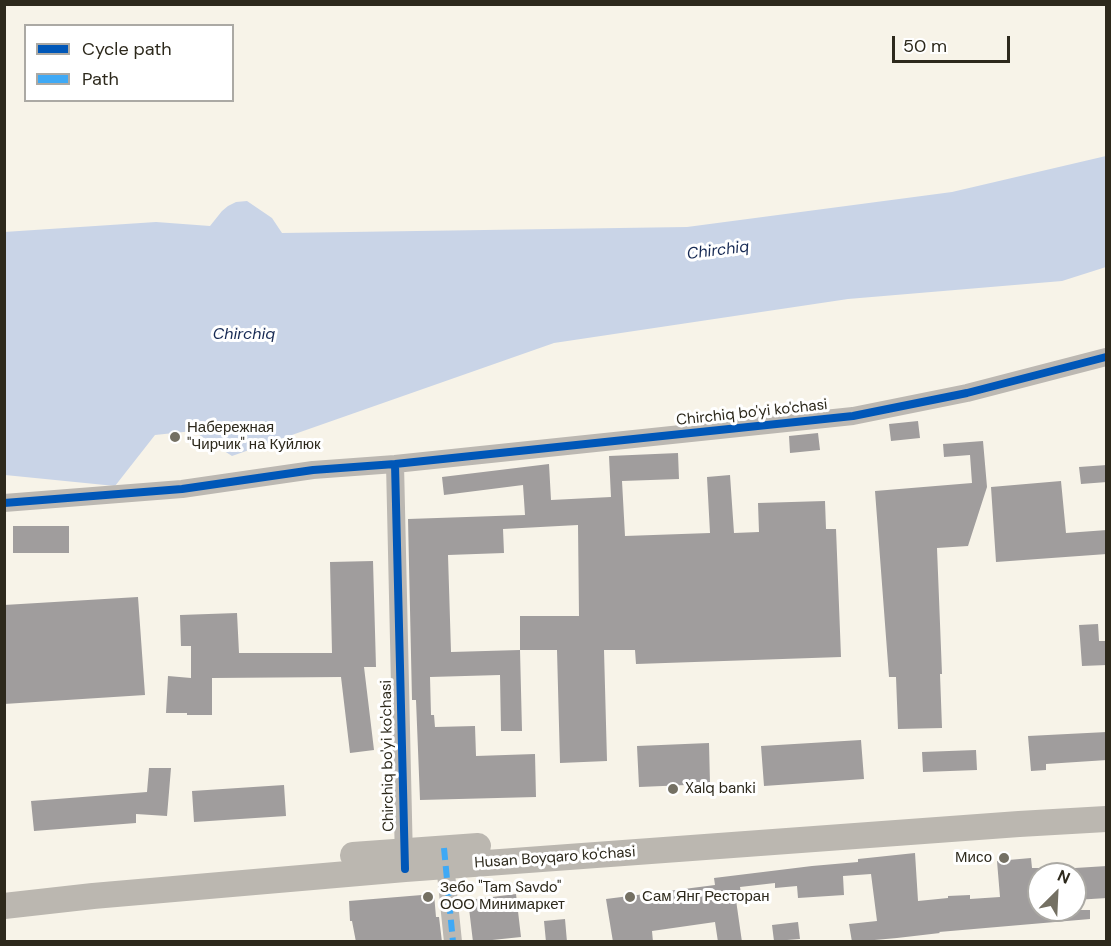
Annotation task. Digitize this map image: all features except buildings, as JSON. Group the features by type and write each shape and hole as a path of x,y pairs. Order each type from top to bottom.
{"main road":[{"name":"Husan Boyqaro ko'chasi","path":"4,890 115,878 445,857 1013,809 1107,804"},
{"name":"Husan Boyqaro ko'chasi","path":"445,857 1107,819"},
{"name":"Husan Boyqaro ko'chasi","path":"4,906 404,860"}],"street":[{"name":"Chirchiq bo'yi ko'chasi","path":"4,503 182,489 313,470 395,464 853,416 967,393 1107,357"},
{"name":"Chirchiq bo'yi ko'chasi","path":"395,464 404,860"},
{"path":"445,857 453,942"}],"water":[{"name":"Chirchiq","path":"1106,156 1106,267 1062,281 848,299 554,343 232,456 193,431 155,435 115,486 5,475 4,232 156,222 210,226 228,206 236,202 247,201 272,218 282,233 687,227 952,192"}],"marked path":[{"path":"444,848 453,942"}],"cycle path":[{"path":"4,503 182,489 313,470 395,464 853,416 967,393 1106,357"},
{"path":"395,464 405,869"}],"place":[{"name":"Набережная \"Чирчик\" на Куйлюк","path":"175,437"},
{"name":"Xalq banki","path":"673,789"},
{"name":"Мисо","path":"1004,858"},
{"name":"Зебо \"Tam Savdo\" ООО Минимаркет","path":"428,897"},
{"name":"Сам Янг Ресторан","path":"630,897"}]}
